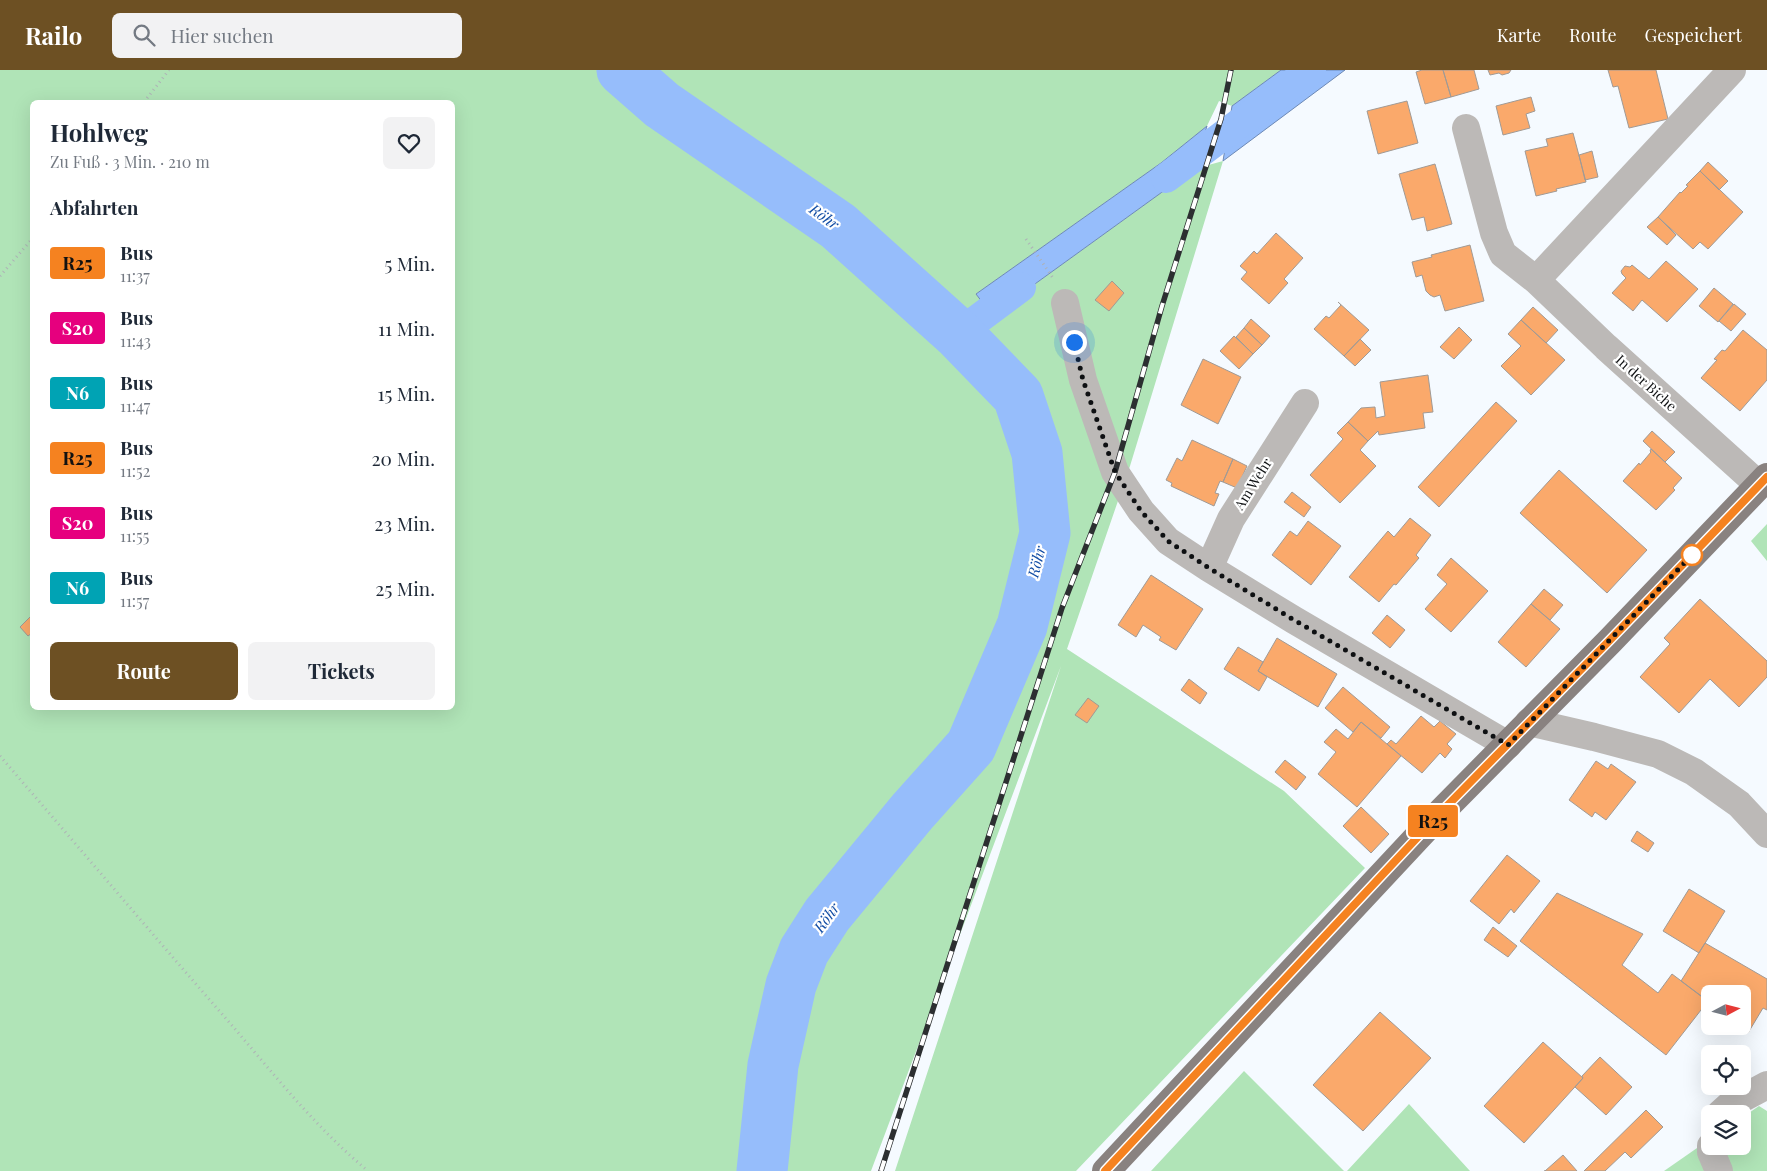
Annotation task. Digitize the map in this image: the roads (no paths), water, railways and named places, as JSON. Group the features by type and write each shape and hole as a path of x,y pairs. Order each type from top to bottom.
{"main road":[{"path":"1106,1171 1436,817 1763,481"}],"street":[{"path":"1536,280 1732,70"},
{"name":"In der Biche","path":"1466,128 1494,234 1502,254 1536,280 1606,347 1763,481"},
{"path":"1060,291 1083,380 1115,472 1141,511 1168,541 1209,568 1508,745"},
{"name":"Am Wehr","path":"1209,568 1231,519 1305,403"},
{"path":"1529,722 1658,754 1694,772 1739,804 1767,834"},
{"path":"1730,1105 1766,1086"},
{"path":"1712,1155 1719,1171"}],"water":[{"path":"1281,70 1345,70 1223,161 1232,106"},
{"path":"1207,126 1194,169 992,315 976,294 1161,163"}],"waterway":[{"name":"Röhr","path":"622,70 662,105 838,226 958,334 1018,396 1037,453 1045,533 1022,626 971,746 912,812 827,915 804,951 791,985 773,1065 762,1171"},
{"path":"1166,178 1311,70"},
{"path":"958,334 1021,287"}],"railway":[{"path":"881,1171 1062,608 1115,472 1162,306 1221,119 1231,70"}]}
